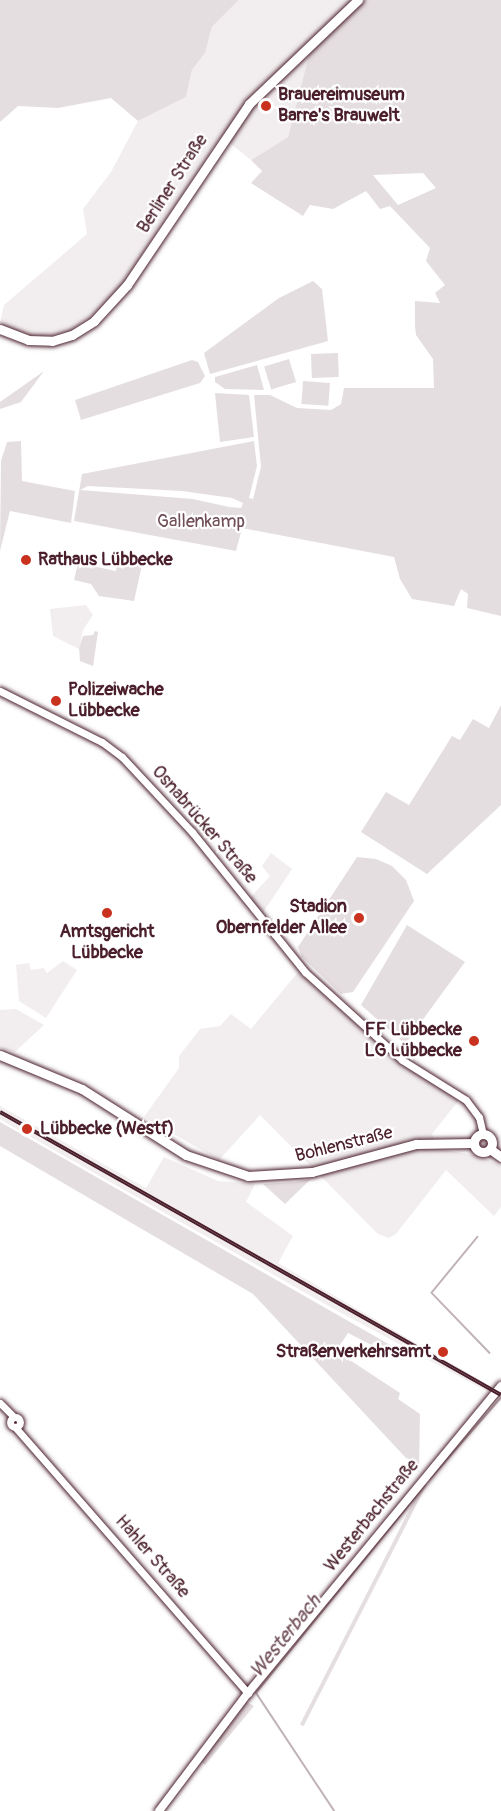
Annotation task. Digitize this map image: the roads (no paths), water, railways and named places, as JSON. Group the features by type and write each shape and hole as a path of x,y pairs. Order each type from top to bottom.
{"main road":[{"name":"Berliner Straße","path":"0,329 28,340 52,341 72,335 94,321 127,285 249,104 358,0"},
{"name":"Bohlenstraße","path":"0,1055 82,1089 186,1155 241,1174 312,1172 416,1144 474,1143"},
{"path":"483,1134 490,1138 490,1149 481,1152 474,1143 483,1134"},
{"path":"490,1149 501,1157"},
{"name":"Westerbachstraße","path":"159,1811 248,1693 501,1386"}],"street":[{"name":"Osnabrücker Straße","path":"0,691 102,742 122,758 192,832 305,972 402,1060 466,1100 479,1117 483,1134"},
{"name":"Hahler Straße","path":"0,1405 248,1693"}],"waterway":[{"name":"Westerbach","path":"478,1237 432,1293 490,1353"},
{"name":"Westerbach","path":"430,1479 501,1398"},
{"name":"Westerbach","path":"334,1811 256,1693 424,1486"}],"railway":[{"path":"0,1112 501,1395"}],"place":[{"name":"Brauereimuseum Barre's Brauwelt","path":"266,106"},
{"name":"Rathaus Lübbecke","path":"26,560"},
{"name":"Polizeiwache Lübbecke","path":"56,701"},
{"name":"Amtsgericht Lübbecke","path":"107,913"},
{"name":"Stadion Obernfelder Allee","path":"359,918"},
{"name":"FF Lübbecke LG Lübbecke","path":"474,1041"},
{"name":"Lübbecke (Westf)","path":"27,1129"},
{"name":"Straßenverkehrsamt","path":"443,1352"}],"park label":[{"name":"Gallenkamp","path":"201,522"}]}
